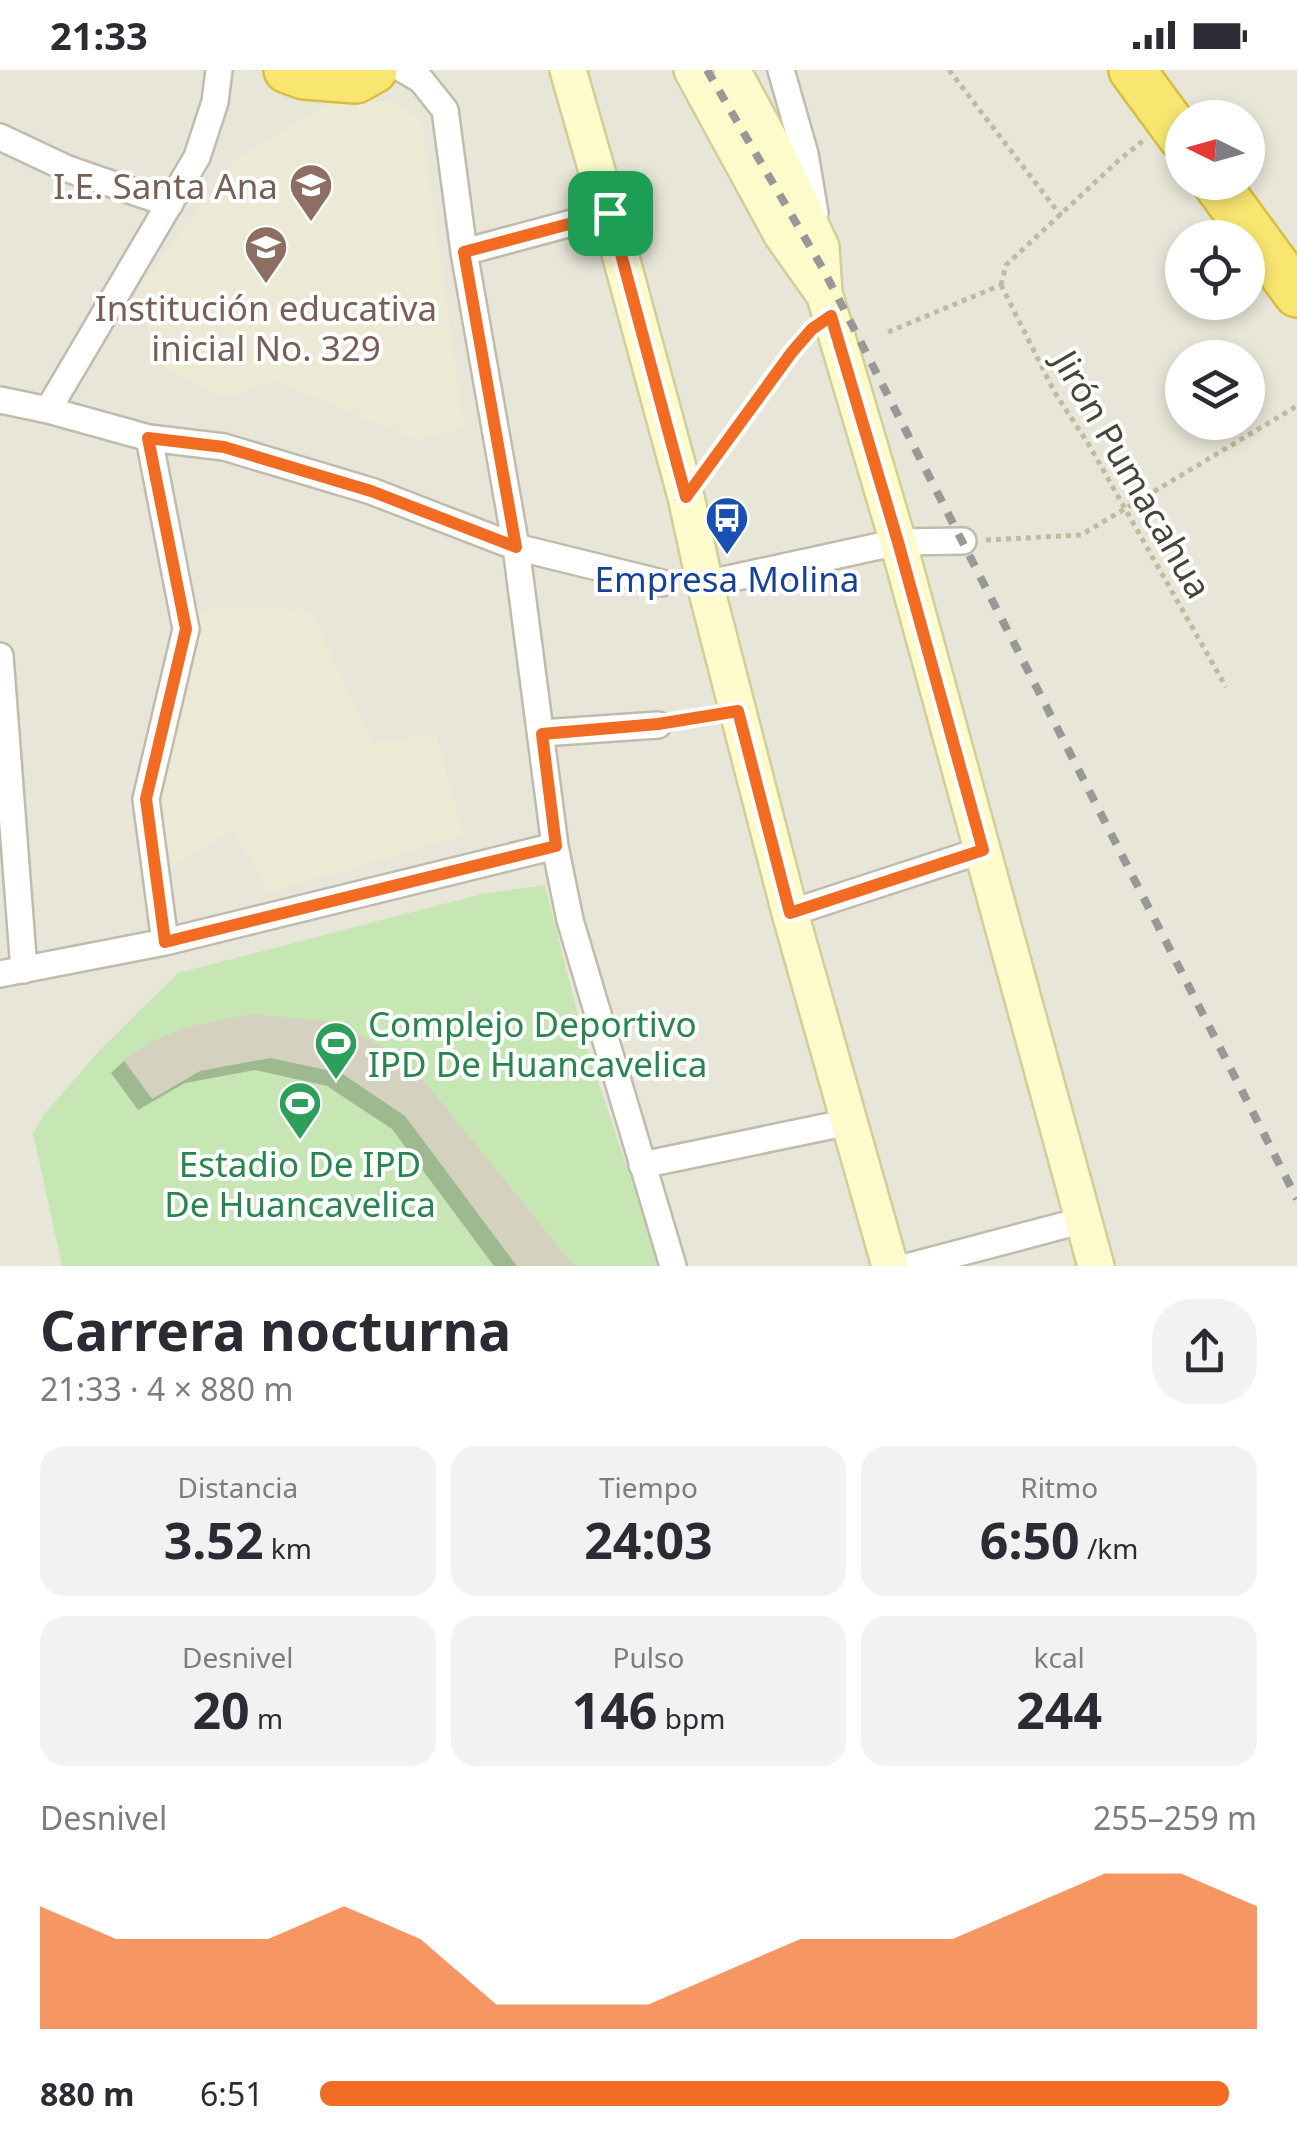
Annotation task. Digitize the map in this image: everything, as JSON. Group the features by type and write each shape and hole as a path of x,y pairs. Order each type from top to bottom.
{"highway":[{"path":"287,70 304,76 356,80 374,70"},
{"path":"1132,70 1165,115"},
{"path":"1228,200 1297,294"}],"street":[{"path":"48,410 197,158 216,102 219,70"},
{"path":"404,70 421,80 444,110 464,252 516,547 556,846 570,920 673,1266"},
{"path":"568,70 686,497 790,913 890,1266"},
{"path":"692,70 782,235 827,305"},
{"path":"732,70 822,247"},
{"path":"782,70 805,154 822,247 827,305 898,542 1096,1266"},
{"path":"0,137 68,169 170,204"},
{"path":"464,252 610,213"},
{"path":"0,400 148,438 224,447 371,491 516,547 662,583"},
{"path":"148,438 186,629 146,799 165,942"},
{"path":"705,584 898,542 964,541"},
{"path":"0,656 12,972 165,942 556,846"},
{"path":"542,734 658,724"},
{"path":"790,913 983,850"},
{"path":"642,1166 849,1122"},
{"path":"910,1266 1084,1220"}],"path":[{"path":"948,70 1061,216"},
{"path":"888,332 1001,285 1006,265 1119,160 1165,136"},
{"name":"Jirón Pumacahua","path":"1001,285 1055,393 1090,445 1226,686"},
{"path":"686,497 827,305"},
{"path":"964,541 1081,534 1297,406"},
{"path":"658,724 738,711"}],"shaded area":[{"path":"0,70 1297,70 1297,1266 0,1266"},
{"name":"I.E. Santa Ana","path":"336,100 394,102 421,121 464,428 417,439 273,381 224,398 155,362 139,288 237,158"},
{"path":"311,611 372,743 437,736 463,836 269,892 233,830 172,866 156,802 197,613"}],"green space":[{"name":"Complejo Deportivo IPD De Huancavelica","path":"545,885 584,1039 660,1266 62,1266 33,1133 46,1112 101,1049 178,973 482,894"}],"building":[{"path":"251,1014 336,1022 408,1061 574,1266 517,1266 405,1116 341,1073 270,1058 200,1071 152,1099 123,1059 187,1027"}],"railway":[{"path":"707,70 823,269 1297,1199"}],"place":[{"name":"I.E. Santa Ana","path":"311,223"},
{"name":"Institución educativa inicial No. 329","path":"266,285"},
{"name":"Empresa Molina","path":"727,556"},
{"name":"Complejo Deportivo IPD De Huancavelica","path":"336,1081"},
{"name":"Estadio De IPD De Huancavelica","path":"300,1141"}],"route":[{"path":"610,213 686,497 792,352 812,329 831,316 983,850 790,913 738,711 658,724 542,734 556,846 165,942 146,799 186,629 148,438 224,447 371,491 516,547 464,252 610,213"}]}
